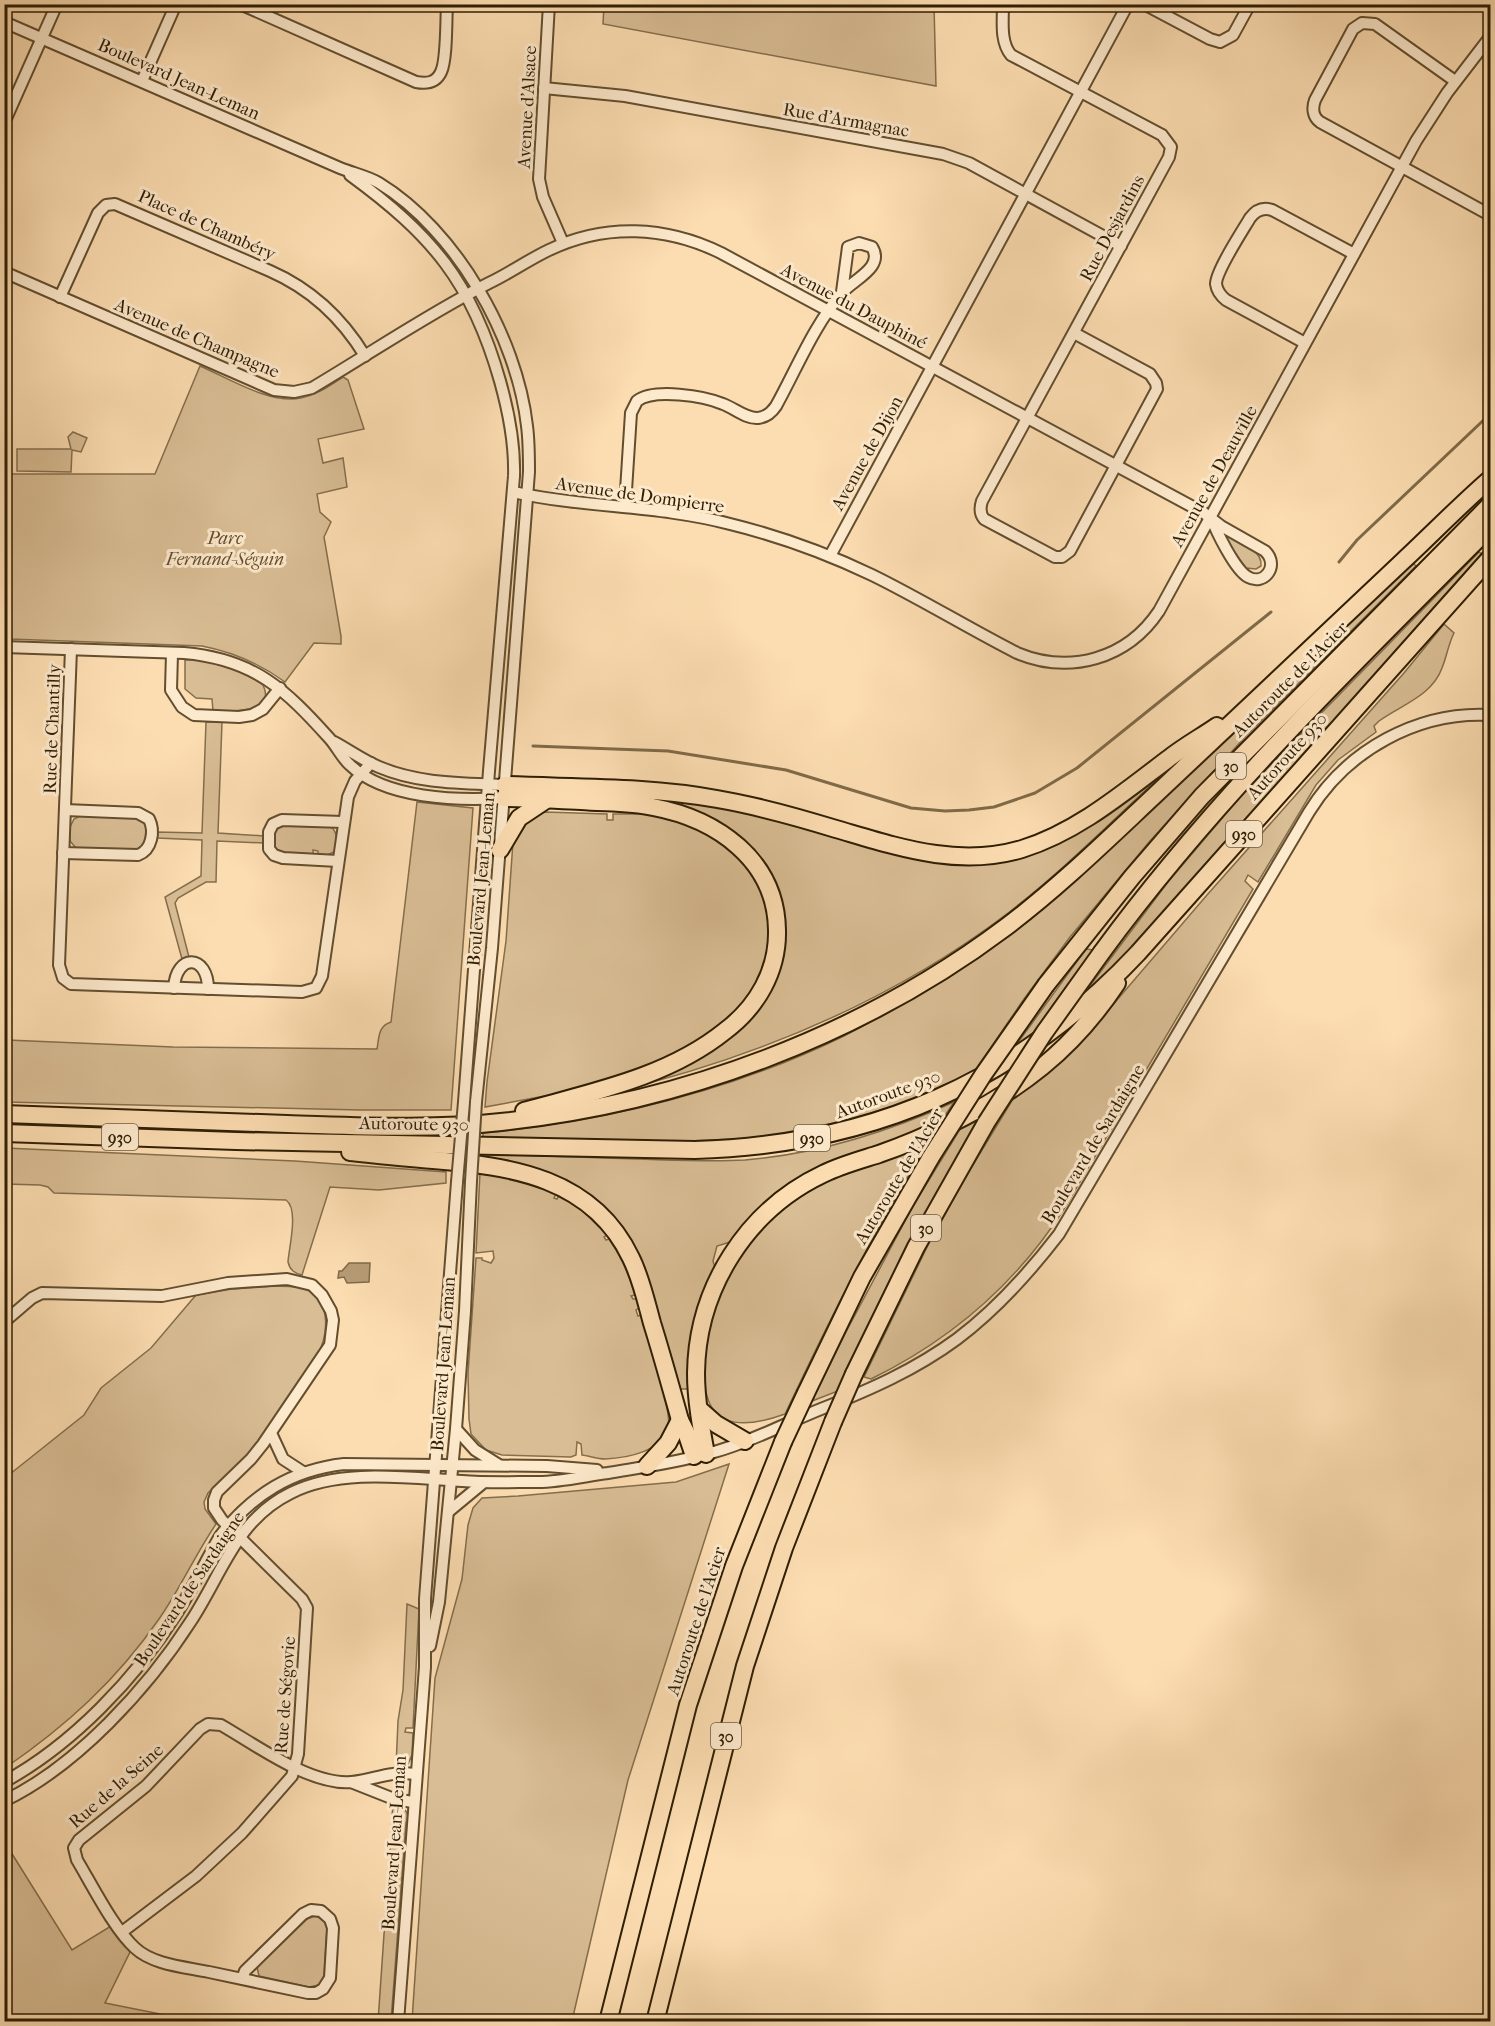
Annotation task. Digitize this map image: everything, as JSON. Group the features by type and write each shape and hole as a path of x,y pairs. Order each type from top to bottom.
{"highway":[{"name":"Autoroute 930","path":"4,1114 378,1127 479,1124 534,1119 596,1108 689,1085 772,1056 825,1033 882,1004 975,949 1040,900 1105,842 1491,479"},
{"name":"Autoroute de l'Acier","path":"609,2022 688,1706 734,1566 783,1442 806,1393 862,1277 931,1157 983,1075 1046,985 1119,892 1195,804 1491,505"},
{"name":"Autoroute de l'Acier","path":"655,2022 742,1677 784,1548 854,1374 905,1268 986,1123 1033,1050 1102,951 1182,850 1259,762 1491,527"},
{"name":"Autoroute 930","path":"4,1133 236,1141 695,1150 755,1147 816,1138 906,1112 952,1092 1028,1049 1104,988 1491,558"},
{"path":"498,794 664,791 784,813 915,852 951,857 988,856 1030,847 1069,829 1170,757 1258,699"},
{"path":"479,1124 633,1079 697,1051 725,1032 752,1005 770,975 776,952 777,921 770,890 754,861 725,835 694,819 651,806 546,800 498,794"},
{"path":"500,850 519,818 546,800"},
{"path":"700,1455 697,1361 705,1311 727,1261 755,1224 783,1198 816,1177 944,1127 1021,1083 1058,1054 1092,1020 1138,952"},
{"path":"236,1141 492,1167 546,1180 588,1203 615,1231 632,1259 646,1299 680,1420 700,1455"},
{"path":"699,1409 716,1424 745,1441"},
{"path":"647,1467 668,1443 680,1420"}],"street":[{"path":"4,123 57,4"},
{"path":"142,81 176,4"},
{"path":"240,4 416,82 424,83 434,80 441,72 447,4"},
{"name":"Avenue d'Alsace","path":"549,4 540,185 563,243"},
{"path":"1003,4 1004,40 1008,51 1016,58 1081,92"},
{"path":"932,366 1128,4"},
{"path":"1144,4 1220,42 1233,35 1250,4"},
{"name":"Boulevard Jean-Leman","path":"4,22 340,168 376,181 421,215 453,251 477,289 500,334 522,397 529,441 527,495 457,1182 425,1599 425,1667 398,2022"},
{"path":"1455,81 1375,24 1362,23 1353,29 1315,100 1313,108 1320,122 1491,215"},
{"name":"Avenue de Deauville","path":"830,556 890,584 1017,653 1051,663 1074,663 1096,659 1111,654 1130,642 1146,628 1159,611 1425,126 1455,81 1491,37"},
{"name":"Rue d'Armagnac","path":"544,88 625,96 943,154 969,163 1121,246"},
{"name":"Rue Desjardins","path":"1081,92 1162,135 1171,147 1169,157 982,501 981,513 984,519 1052,556 1062,557 1070,551 1116,465"},
{"name":"Boulevard Jean-Leman","path":"340,168 392,206 445,260 466,295 491,352 510,420 514,448 513,492 488,784 498,794 500,850 476,1102 465,1311 453,1464 439,1602 425,1667"},
{"name":"Place de Chambéry","path":"60,297 98,213 106,205 115,204 270,271 297,285 335,315 365,356"},
{"path":"1305,343 1226,300 1218,291 1219,273 1253,214 1263,209 1272,210 1354,254"},
{"name":"Avenue du Dauphiné","path":"466,295 563,243 594,234 629,230 686,238 721,253 1211,517 1265,551 1272,564 1269,572 1263,577 1254,579 1244,574 1224,546 1211,517"},
{"name":"Avenue de Champagne","path":"4,273 280,391 294,392 308,390 466,295"},
{"path":"625,506 632,413 637,401 653,394 698,397 723,404 750,417 759,418 767,415 777,406 821,323 842,292"},
{"path":"1074,333 1150,374 1156,384 1154,398 1116,465"},
{"name":"Avenue de Dijon","path":"830,556 932,366"},
{"name":"Avenue de Dompierre","path":"513,492 671,512 728,523 830,556"},
{"path":"4,647 172,652 208,656 231,662 253,671 280,688 331,740 349,764 384,785 421,795 498,794"},
{"name":"Rue de Chantilly","path":"71,649 59,965 63,978 75,985 302,992 316,988 322,976 343,822 350,790 371,763"},
{"path":"172,652 171,690 182,707 194,715 239,717 252,715 263,709 280,688"},
{"name":"Boulevard de Sardaigne","path":"4,1801 31,1786 68,1758 103,1728 136,1694 162,1663 191,1622 249,1523 290,1493 311,1485 349,1478 434,1479 483,1483 546,1482 647,1467 700,1455 745,1441 866,1391 915,1366 957,1339 1008,1294 1031,1269 1067,1221 1309,812 1326,788 1354,759 1393,735 1417,725 1447,717 1491,715"},
{"path":"331,740 371,763 391,771 428,781 488,784 498,794"},
{"name":"Rue de Chantilly","path":"63,854 143,854 149,847 152,826 149,819 138,813 65,810"},
{"path":"338,861 278,857 270,849 269,832 273,824 282,820 343,822"},
{"path":"174,988 178,969 191,963 203,968 208,977 208,989"},
{"name":"Rue de Ségovie","path":"4,1322 32,1298 42,1293 162,1296 242,1281 287,1279 306,1283 318,1290 327,1302 333,1320 332,1338 325,1355 251,1459 216,1494 215,1510 302,1599 307,1608 295,1767 292,1776 227,1847 174,1894 122,1932"},
{"path":"456,1429 475,1450 500,1466"},
{"path":"271,1433 284,1459 303,1472"},
{"name":"Boulevard de Sardaigne","path":"4,1782 29,1767 64,1740 122,1685 169,1625 228,1525 268,1489 303,1472 344,1464 453,1464 615,1471"},
{"path":"448,1512 483,1483"},
{"name":"Rue de la Seine","path":"242,1979 245,1971 303,1914 316,1910 325,1913 330,1919 333,1928 330,1978 320,1991 308,1993 242,1979 154,1959 135,1948 122,1932 77,1860 75,1848 81,1837 146,1786 208,1724 221,1725 318,1779 351,1782 394,1799 413,1802"},
{"name":"Rue de la Seine","path":"351,1782 393,1773 416,1774"}],"green space":[{"path":"604,5 934,5 936,86 603,24"},
{"name":"Parc Fernand-Séguin","path":"200,366 276,398 301,398 323,390 343,377 348,380 364,429 318,439 323,463 343,458 347,487 317,494 320,512 331,522 324,537 341,644 314,643 285,682 245,659 202,646 10,639 9,634 4,634 4,483 10,474 155,474"},
{"path":"73,432 87,438 81,452 72,450 71,472 17,471 17,449 71,449 68,437"},
{"path":"1223,533 1253,550 1258,555 1261,566 1256,569 1246,568 1222,535"},
{"path":"1479,552 1483,555 1123,957 1080,999 1168,882 1246,790"},
{"path":"1412,562 1416,566 1245,737 1150,841 1070,937 974,1072 896,1107 842,1124 760,1138 664,1142 483,1138 483,1133 530,1128 622,1112 668,1101 757,1073 844,1036 935,984"},
{"path":"1444,624 1454,633 1442,668 1431,686 1415,699 1379,721 1374,726 1376,732 1338,760 1316,785 1258,882 1248,875 1245,881 1253,889 1064,1209 1025,1262 980,1308 955,1328 900,1364 871,1379 864,1377 929,1243 1016,1094 1046,1075 1081,1042 1207,895 1404,673"},
{"path":"185,660 215,663 246,674 263,685 266,694 263,701 258,706 249,709 213,711 212,699 196,698 185,689"},
{"path":"206,722 222,722 218,833 264,836 264,843 217,841 216,882 206,882 178,898 175,903 189,957 182,959 165,897 201,876 202,840 157,838 157,832 202,833"},
{"path":"1163,768 1166,771 1029,897 963,945 916,974 818,1024 767,1045 716,1063 610,1093 688,1061 778,967 761,861 643,800 664,796 814,827 1010,858"},
{"path":"417,802 473,808 451,1110 5,1102 5,1038 7,1040 173,1047 377,1049 381,1029 391,1022"},
{"path":"545,812 607,814 607,820 613,820 613,814 650,814 712,834 748,863 766,898 771,946 752,995 711,1034 670,1057 614,1079 561,1093 485,1107 506,941 513,842 522,824 537,814"},
{"path":"82,815 134,817 142,820 146,827 145,845 139,850 76,848 70,841 70,827 74,819"},
{"path":"282,825 331,827 336,835 334,852 327,855 318,854 318,851 313,850 313,854 279,853 275,849 274,835 277,827"},
{"path":"1086,949 1094,950 1034,1035 1014,1048"},
{"path":"954,1102 940,1123 904,1139 744,1225 730,1242 717,1246 713,1261 715,1268 697,1314 690,1389 680,1389 640,1259 616,1221 481,1160 481,1154 704,1161 772,1157 852,1140 904,1123"},
{"path":"983,1115 907,1251 838,1391 812,1401 913,1206 962,1126"},
{"path":"929,1142 889,1208 853,1276 785,1414 760,1421 740,1423 725,1419 714,1411 708,1398 705,1382 705,1361 713,1307 719,1289 751,1237 783,1207 818,1185 843,1173 878,1163"},
{"path":"5,1148 295,1161 446,1172 446,1183 379,1190 330,1187 302,1275 293,1271 288,1262 293,1220 290,1205 286,1200 54,1193 48,1187 40,1185 5,1184"},
{"path":"480,1173 509,1177 528,1183 556,1194 554,1198 557,1199 559,1195 583,1211 607,1235 604,1237 606,1240 609,1239 613,1245 627,1273 635,1295 631,1296 637,1299 639,1308 636,1310 638,1316 641,1315 667,1407 668,1428 664,1436 651,1448 633,1455 602,1459 582,1455 581,1444 577,1442 576,1455 571,1457 502,1455 486,1450 471,1434 468,1373 476,1258 482,1258 491,1263 494,1258 493,1251 476,1253"},
{"path":"273,1286 302,1288 319,1299 325,1317 325,1327 317,1356 250,1453 208,1493 204,1502 205,1509 216,1524 167,1608 143,1641 89,1701 49,1736 5,1768 5,1478 84,1415 101,1388 151,1348 196,1295"},
{"path":"729,1464 628,1780 572,2021 412,2021 435,1678 462,1579 468,1525 473,1508 482,1498 676,1482"},
{"path":"407,1604 419,1609 413,1728 406,1728 405,1732 413,1733 412,1755 408,1764 396,1767 398,1721 403,1690"},
{"path":"393,1803 407,1812 407,1819 391,2021 378,2022"},
{"path":"4,1841 72,1950 111,1926 130,1952 105,2003 195,2021 5,2021"},
{"path":"315,1916 325,1920 327,1928 324,1976 319,1985 309,1987 259,1976 257,1967 307,1919"}],"shaded area":[{"path":"349,1263 370,1263 369,1282 347,1283 344,1277 338,1278 339,1271 342,1271"}],"waterway":[{"path":"1339,562 1357,540 1490,414"},
{"path":"533,746 668,751 786,770 911,808 945,811 994,807 1035,793 1077,768 1271,612"}]}
